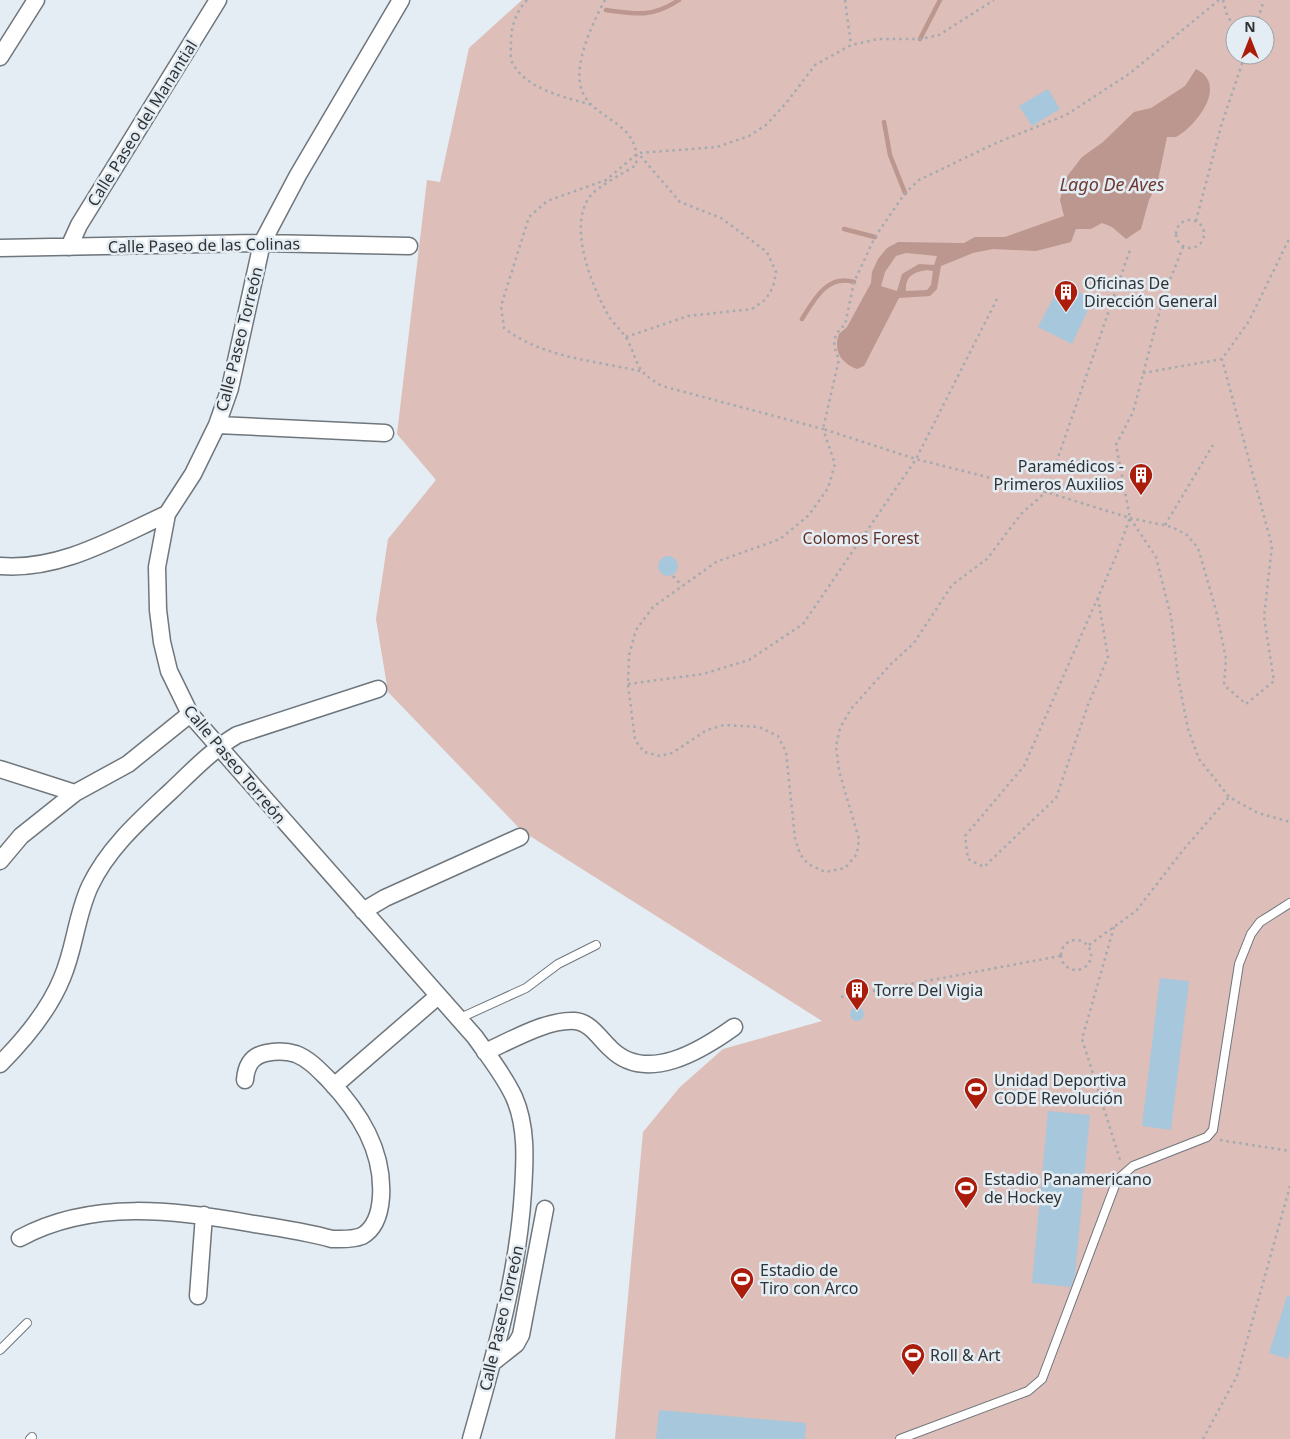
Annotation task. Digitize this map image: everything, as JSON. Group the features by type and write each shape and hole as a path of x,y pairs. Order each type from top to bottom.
{"street":[{"path":"0,57 36,0"},
{"name":"Calle Paseo del Manantial","path":"69,247 79,225 218,0"},
{"name":"Calle Paseo Torreón","path":"401,0 298,175 262,243 230,388 217,425 193,474 167,514 157,567 158,610 162,642 169,671 190,714 458,1019 501,1074 515,1099 522,1125 525,1164 520,1236 514,1276 471,1439"},
{"name":"Calle Paseo de las Colinas","path":"0,248 262,243 409,246"},
{"path":"217,425 385,433"},
{"path":"0,566 14,567 48,564 85,552 167,514"},
{"path":"0,1064 15,1049 53,997 63,978 90,887 108,856 128,832 218,747 238,735 378,688"},
{"path":"0,861 21,836 75,793 128,764 190,714"},
{"path":"0,768 75,793"},
{"path":"363,912 385,898 520,837"},
{"path":"334,1086 438,996"},
{"path":"485,1052 552,1024 577,1021 592,1029 612,1050 628,1060 647,1064 668,1063 692,1054 734,1027"},
{"path":"20,1238 42,1226 108,1212 158,1210 198,1214 332,1239 349,1239 362,1235 374,1225 380,1209 382,1191 375,1152 365,1126 348,1101 315,1066 296,1054 275,1052 256,1057 245,1069 245,1080"},
{"path":"492,1363 516,1344 522,1336 545,1209"},
{"path":"198,1214 198,1296"}],"lane":[{"path":"900,1439 1028,1391 1042,1378 1117,1180 1123,1172 1132,1166 1206,1137 1213,1130 1239,964 1251,934 1260,922 1290,903"},
{"path":"458,1019 526,988 558,964 596,945"},
{"path":"0,1350 26,1323"}],"path":[{"path":"527,0 520,8 511,28 511,60 526,79 555,94 594,105"},
{"path":"605,0 597,15 578,68 582,92 594,105 629,134 638,153 680,202 721,218 767,252 776,272 773,287 766,299 752,309 688,316 626,337"},
{"path":"845,0 851,45"},
{"path":"641,371 552,352 517,338 504,328 501,306 529,217 548,201 606,180 638,153 717,147 749,136 766,125 788,102 815,65 851,45 878,39 920,39 939,35 994,0"},
{"path":"1130,250 1046,492 1021,514 987,559 952,585 914,643 890,665 851,709 840,728 836,746 839,771 859,839 856,854 845,868 825,872 808,864 800,854 795,838 786,752 778,736 759,727 724,725 707,730 672,753 660,756 644,752 635,740 628,684 629,655 636,630 653,607 716,562 780,539 809,515 828,488 835,464 823,430 839,359 834,349 834,337 838,330 845,325 854,282 876,237 904,193 918,180 996,143 1066,115 1129,74 1218,0"},
{"path":"1224,0 1227,15"},
{"path":"1259,15 1264,0"},
{"path":"1196,222 1221,126 1242,65"},
{"path":"638,153 636,165 592,195 583,212 582,229 583,251 592,282 611,318 626,337 644,376 662,386 823,430 916,459 1046,492 1130,518 1165,525 1187,535 1198,548 1216,610 1226,659 1224,684 1246,704 1274,680 1264,617 1272,546 1222,359"},
{"path":"1187,220 1196,222 1204,232 1203,241 1192,249 1183,247 1177,240 1176,230 1187,220"},
{"path":"1143,373 1222,359 1249,320 1290,237"},
{"path":"1183,247 1164,295 1132,412 1116,445 1130,518 1156,557 1171,617 1178,677 1188,729 1199,759 1228,796 1258,813 1290,822"},
{"path":"628,684 703,674 749,660 803,624 916,459 998,297"},
{"path":"1165,525 1213,445"},
{"path":"1098,598 1108,657 1088,705 1056,798 984,867 968,860 965,836 1024,766 1098,598 1130,518"},
{"path":"673,576 682,586"},
{"path":"1089,945 1136,911 1228,796"},
{"path":"1114,927 1082,1039 1123,1172"},
{"path":"1079,941 1089,945 1092,959 1087,966 1080,969 1067,969 1060,956 1063,946 1068,942 1079,941"},
{"path":"841,996 1060,956"},
{"path":"1206,1137 1290,1151"},
{"path":"1203,1439 1237,1376 1290,1186"}],"green space":[{"name":"Colomos Forest","path":"522,0 1290,0 1290,1439 615,1439 643,1132 680,1087 723,1049 822,1021 522,831 388,692 376,619 388,539 436,480 397,434 427,180 440,182 469,48"}],"water":[{"name":"Lago De Aves","path":"1196,69 1205,76 1210,85 1206,105 1200,115 1184,132 1176,137 1167,137 1157,185 1149,200 1141,229 1126,239 1112,227 1102,223 1091,229 1076,229 1071,242 1036,251 993,249 973,253 941,266 937,289 930,296 899,298 864,366 857,369 843,360 837,346 839,334 847,327 871,283 872,272 878,259 887,248 898,242 964,243 975,237 1005,237 1064,216 1060,200 1065,179 1082,157 1103,142 1134,112 1151,108 1185,86","holes":["906,253 937,256 934,265 919,264 902,274 897,291 881,286 885,272 896,256","933,271 931,285 927,290 906,291 909,278 918,272"]}],"building":[{"path":"1048,89 1060,109 1032,126 1019,106"},
{"name":"Oficinas De Dirección General","path":"1061,283 1093,299 1072,344 1038,327"},
{"path":"664,556 672,556 678,562 678,570 672,576 664,576 658,570 658,562"},
{"path":"1160,978 1189,981 1171,1130 1142,1126"},
{"name":"Torre Del Vigia","path":"857,1007 862,1009 864,1014 862,1019 857,1021 852,1019 850,1014 852,1009"},
{"path":"1048,1111 1090,1115 1075,1275 1071,1287 1032,1283"},
{"path":"1287,1296 1290,1296 1290,1351 1288,1359 1269,1353"},
{"path":"659,1410 806,1423 805,1439 656,1439"}],"waterway":[{"path":"606,10 635,13 652,12 679,0"},
{"path":"920,39 940,0"},
{"path":"884,122 890,155 905,193"},
{"path":"844,229 875,237"},
{"path":"802,319 822,290 829,285 836,282 854,282"}],"place":[{"name":"Oficinas De Dirección General","path":"1066,313"},
{"name":"Paramédicos - Primeros Auxilios","path":"1141,496"},
{"name":"Torre Del Vigia","path":"857,1011"},
{"name":"Unidad Deportiva CODE Revolución","path":"976,1110"},
{"name":"Estadio Panamericano de Hockey","path":"966,1209"},
{"name":"Estadio de Tiro con Arco","path":"742,1300"},
{"name":"Roll & Art","path":"913,1376"}]}
